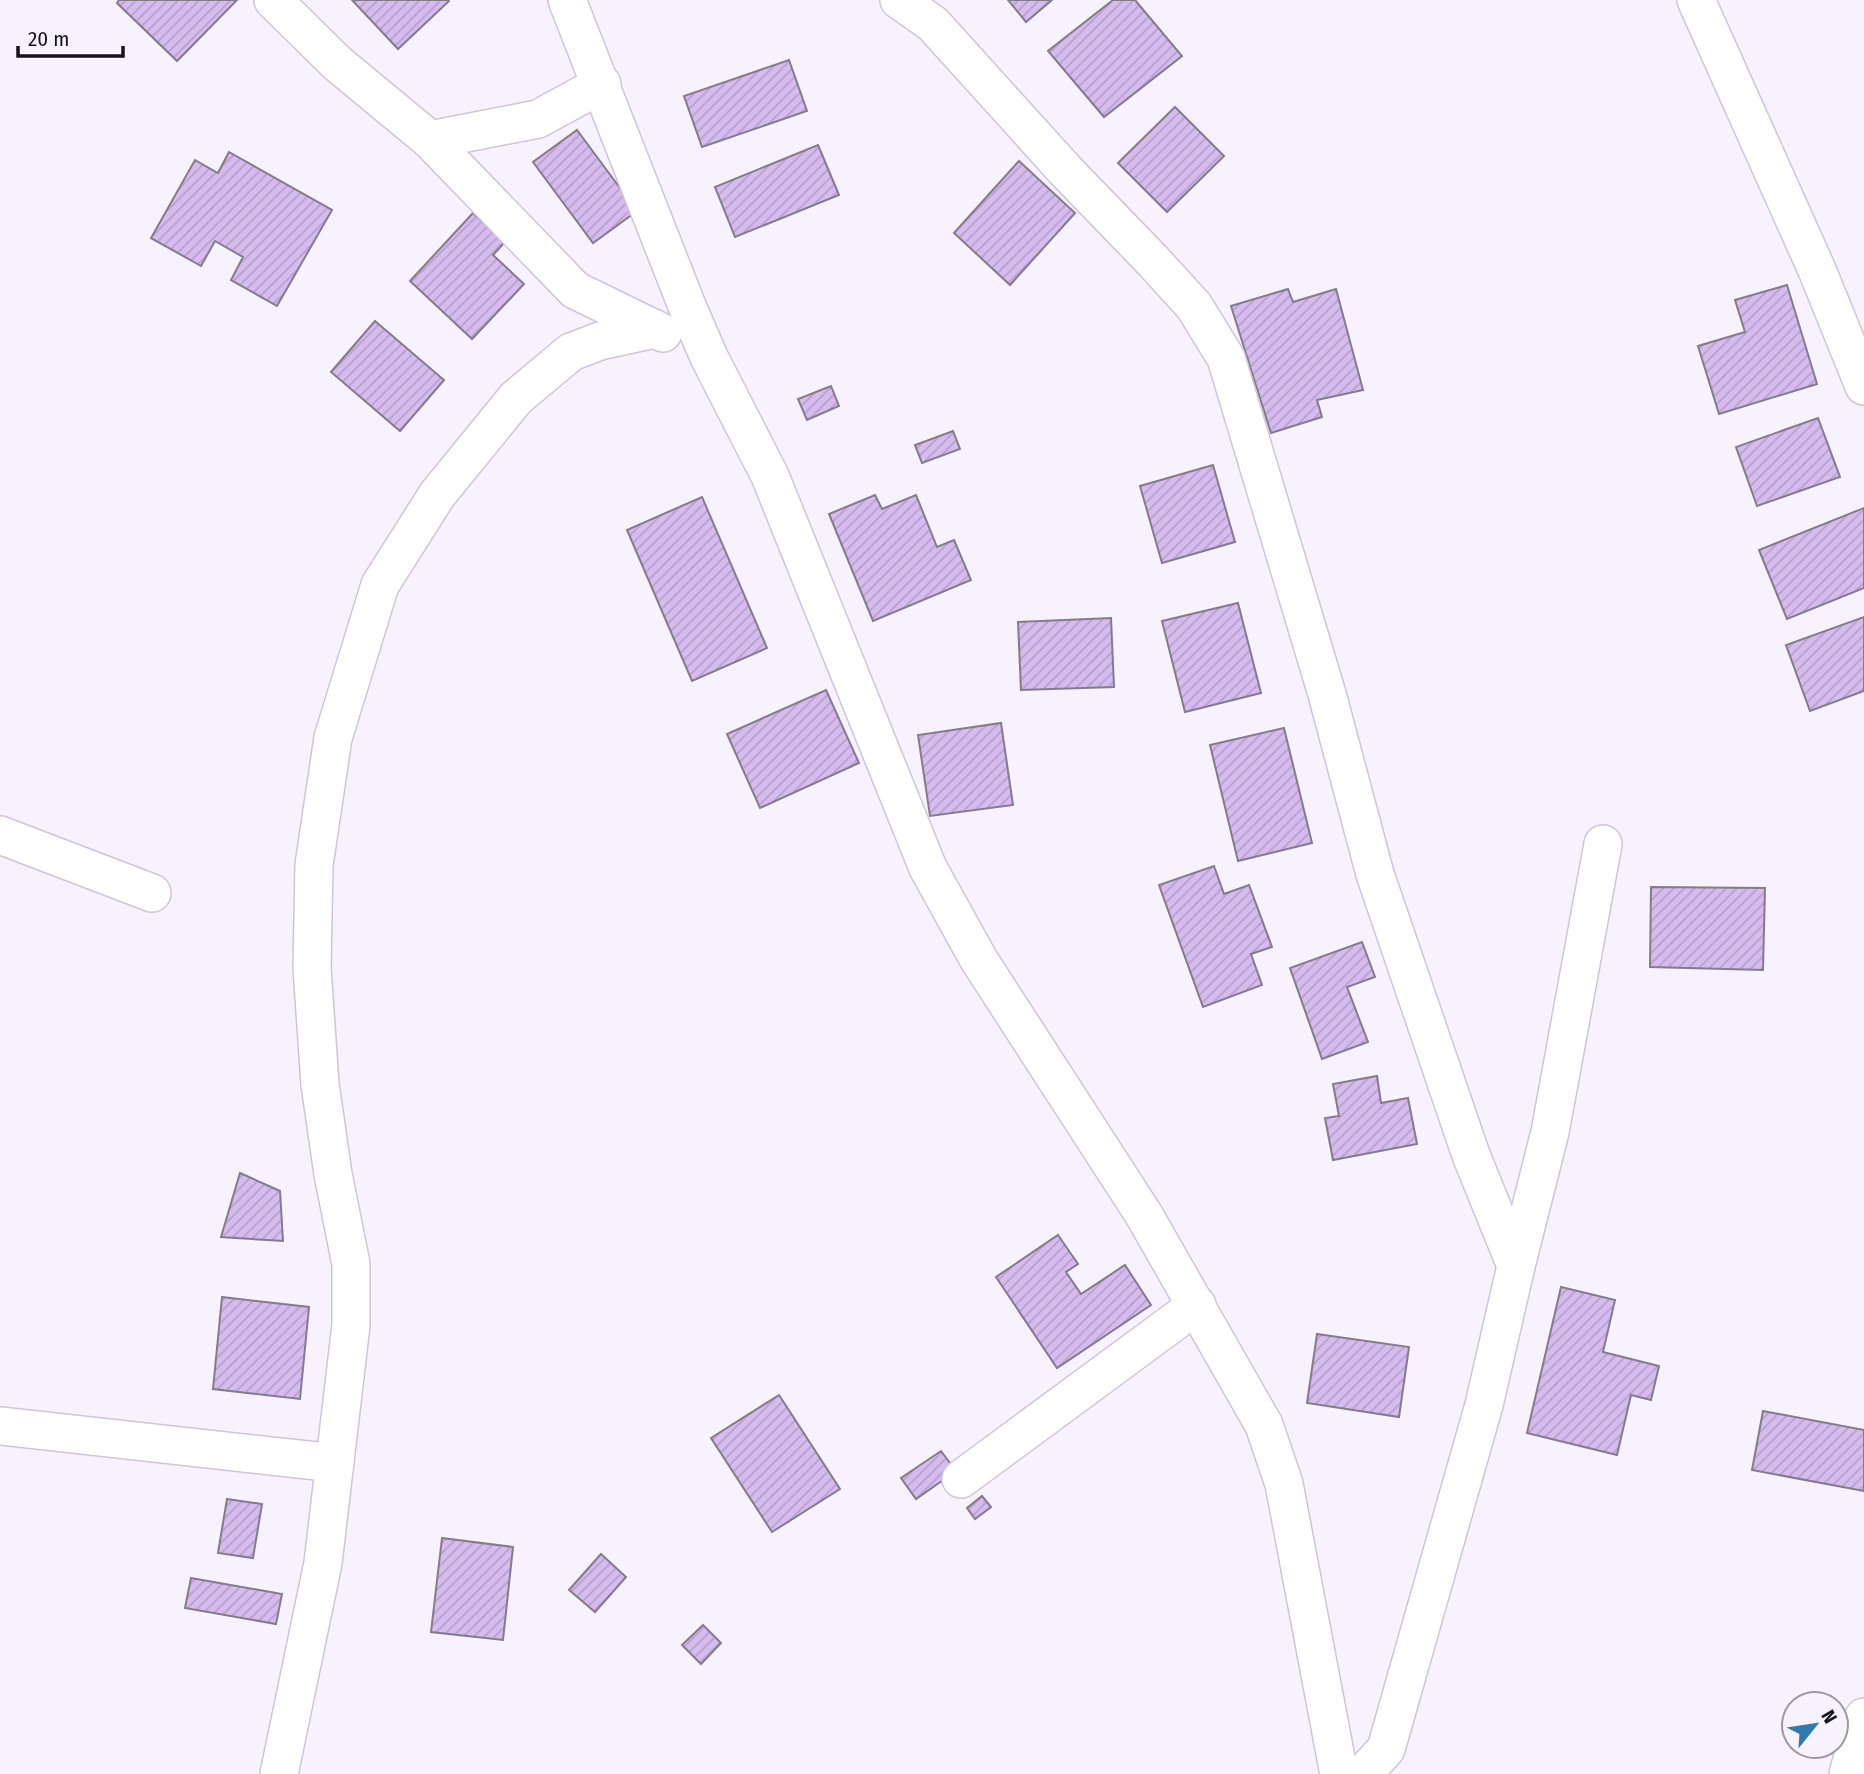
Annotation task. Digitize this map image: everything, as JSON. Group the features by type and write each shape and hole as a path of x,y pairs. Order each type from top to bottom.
{"street":[{"path":"273,0 337,63 430,140 575,290 709,357"},
{"path":"567,0 709,357 770,476 928,868 979,960 1144,1215 1198,1305 1264,1425 1284,1484 1339,1774"},
{"path":"899,0 933,24 1153,261 1194,306 1226,358 1328,694 1375,874 1471,1155 1516,1266"},
{"path":"1696,0 1816,270 1864,386"},
{"path":"430,140 538,119 602,84"},
{"path":"279,1774 323,1563 351,1325 351,1264 333,1174 320,1084 312,968 314,864 333,738 380,585 437,495 516,398 571,352 600,341 655,329"},
{"path":"0,835 152,893"},
{"path":"1363,1774 1386,1749 1484,1405 1550,1132 1603,844"},
{"path":"961,1479 1198,1305"},
{"path":"0,1426 335,1463"},
{"path":"1848,1774 1864,1717"}],"building":[{"path":"119,0 237,0 177,61 117,3"},
{"path":"352,0 448,0 449,1 398,49"},
{"path":"1008,0 1052,0 1026,22"},
{"path":"1113,0 1135,0 1182,56 1104,117 1048,51"},
{"path":"789,60 807,111 702,147 684,96"},
{"path":"1175,107 1224,156 1167,212 1118,163"},
{"path":"577,130 637,211 593,243 533,162"},
{"path":"818,145 839,195 735,237 715,187"},
{"path":"229,152 332,210 277,306 231,280 243,257 215,241 201,266 151,238 195,160 218,173"},
{"path":"1019,161 1075,213 1010,285 954,233"},
{"path":"473,213 505,242 493,255 524,284 472,339 410,281"},
{"path":"1787,285 1817,384 1719,414 1698,346 1745,332 1735,300"},
{"path":"1288,289 1293,302 1336,289 1363,390 1317,400 1322,417 1271,433 1231,306"},
{"path":"375,321 444,380 400,431 331,372"},
{"path":"831,386 839,406 807,420 798,399"},
{"path":"1818,418 1840,477 1757,506 1736,447"},
{"path":"953,431 960,449 922,463 915,445"},
{"path":"1213,465 1235,542 1162,563 1140,486"},
{"path":"875,495 882,509 916,495 937,547 954,540 971,580 873,621 829,514"},
{"path":"702,497 767,648 692,681 627,530"},
{"path":"1864,508 1864,588 1787,619 1759,550"},
{"path":"1238,603 1261,693 1185,712 1162,621"},
{"path":"1864,617 1864,691 1810,711 1786,645"},
{"path":"1111,618 1114,687 1021,690 1018,622"},
{"path":"826,690 859,763 760,808 727,734"},
{"path":"1001,723 1013,805 930,816 918,735"},
{"path":"1284,728 1312,843 1238,861 1210,745"},
{"path":"1214,866 1224,894 1249,885 1272,947 1251,954 1262,985 1203,1007 1159,885"},
{"path":"1651,887 1765,888 1763,970 1650,967"},
{"path":"1362,942 1375,977 1347,987 1368,1042 1322,1059 1290,968"},
{"path":"1377,1076 1381,1103 1408,1098 1417,1144 1333,1160 1325,1118 1339,1116 1333,1084"},
{"path":"240,1173 280,1191 283,1241 221,1237"},
{"path":"1058,1235 1078,1264 1066,1272 1081,1294 1125,1265 1151,1305 1057,1368 996,1277"},
{"path":"1561,1287 1615,1300 1603,1352 1659,1366 1651,1400 1631,1395 1617,1455 1527,1433"},
{"path":"222,1297 309,1307 300,1399 213,1389"},
{"path":"1317,1334 1409,1347 1399,1417 1307,1403"},
{"path":"779,1395 840,1489 772,1532 711,1438"},
{"path":"1763,1411 1864,1430 1864,1491 1752,1470"},
{"path":"941,1451 956,1471 916,1499 901,1478"},
{"path":"982,1496 991,1507 975,1519 967,1508"},
{"path":"227,1499 262,1504 253,1558 218,1553"},
{"path":"442,1538 513,1547 503,1640 431,1632"},
{"path":"601,1554 626,1577 595,1612 569,1590"},
{"path":"191,1578 282,1594 276,1624 185,1608"},
{"path":"703,1625 721,1643 701,1664 682,1645"}]}
